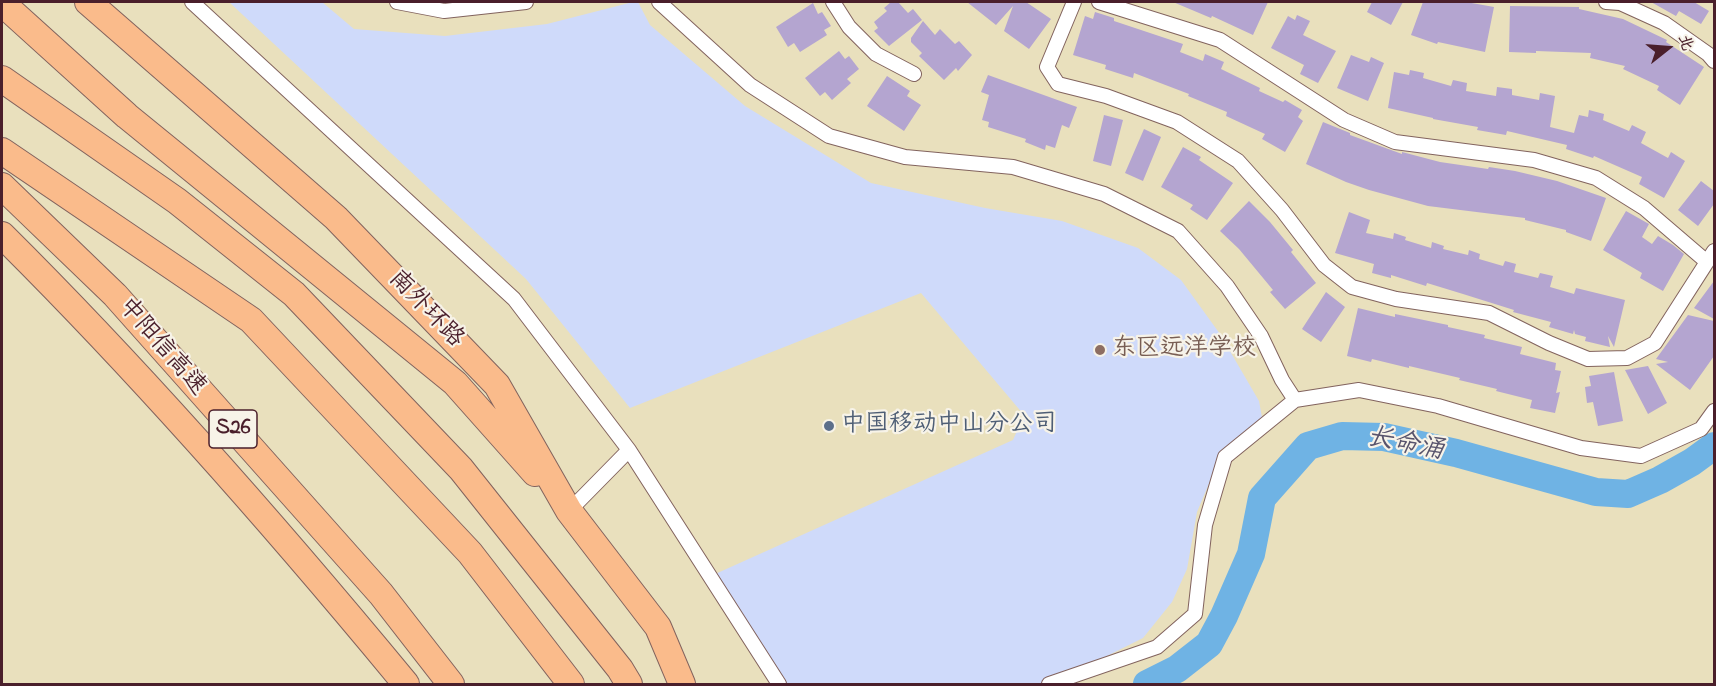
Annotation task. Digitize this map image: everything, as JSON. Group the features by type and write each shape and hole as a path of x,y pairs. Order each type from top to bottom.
{"highway":[{"name":"南外环路","path":"88,2 336,218 497,386 569,511 658,627 682,684"},
{"path":"2,3 127,116 455,383 569,511"},
{"path":"2,79 177,201 294,294 461,469 620,669 629,684"},
{"path":"2,97 177,201"},
{"path":"2,151 251,320 470,553 571,684"},
{"name":"中阳信高速","path":"2,186 115,295 381,594 451,684"},
{"name":"中阳信高速","path":"2,235 182,424 338,602 406,684"}],"street":[{"path":"192,2 514,299 629,450 779,684"},
{"path":"397,2 444,11 526,2"},
{"path":"659,2 750,84 829,136 905,157 1013,167 1104,194 1178,231 1227,286 1261,336 1282,380 1295,399"},
{"path":"833,2 849,27 876,54 914,74"},
{"path":"1074,2 1047,67 1058,84 1106,96 1177,122 1238,161 1282,210 1324,266 1352,287 1396,298 1489,313 1549,343 1588,359 1627,358 1655,343 1711,257 1644,208 1596,178 1534,159 1395,142 1344,120 1221,40 1099,2"},
{"path":"1606,2 1620,3 1664,23 1708,54 1714,61"},
{"path":"1049,684 1157,647 1195,614 1205,525 1225,457 1295,399 1359,390 1438,406 1581,448 1641,456 1701,429 1714,411"},
{"path":"569,511 629,450"}],"shaded area":[{"name":"东区远洋学校","path":"229,2 322,2 354,29 445,36 547,24 638,2 650,25 745,106 871,183 985,208 1062,221 1138,248 1181,280 1220,334 1259,401 1263,423 1216,467 1197,512 1187,569 1172,602 1143,638 1051,684 780,684 713,575 1013,440 1024,415 921,293 630,408 526,279"}],"building":[{"path":"891,2 898,2 908,13 913,9 922,20 889,46 874,31 878,28 874,22 887,11 884,8"},
{"path":"967,2 1026,2 1051,19 1029,49 1004,31 1013,6 996,25"},
{"path":"1173,2 1268,2 1253,35 1212,16 1211,18"},
{"path":"1372,2 1403,2 1391,25 1367,12"},
{"path":"1423,2 1466,2 1494,7 1485,52 1438,42 1437,44 1411,35"},
{"path":"1651,2 1694,2 1709,11 1701,24 1679,11 1676,16"},
{"path":"813,3 818,14 822,12 831,26 824,30 827,35 800,52 794,43 788,47 776,27"},
{"path":"1510,6 1579,7 1579,9 1623,19 1667,40 1666,42 1704,67 1680,105 1657,90 1659,86 1623,69 1625,66 1590,58 1591,53 1509,52"},
{"path":"1095,12 1114,18 1114,21 1183,44 1180,52 1203,61 1205,54 1224,62 1221,69 1260,88 1259,91 1283,102 1285,100 1302,110 1298,117 1303,121 1285,152 1262,139 1265,134 1226,116 1227,112 1188,96 1189,94 1134,73 1133,78 1105,69 1106,65 1073,55 1085,16 1093,19"},
{"path":"1297,15 1310,21 1303,35 1336,51 1318,83 1300,74 1304,65 1271,48 1288,16 1295,20"},
{"path":"923,21 935,35 940,29 955,44 959,41 972,55 958,71 956,68 944,80 919,56 922,53 911,42 911,38"},
{"path":"839,51 845,59 849,56 859,69 847,79 851,83 832,100 825,92 820,96 805,78"},
{"path":"1351,55 1369,62 1371,57 1384,63 1368,101 1337,88"},
{"path":"1410,70 1424,73 1423,78 1451,86 1453,80 1467,83 1466,91 1496,96 1497,87 1512,89 1512,95 1539,100 1540,93 1555,96 1550,127 1574,133 1579,115 1588,117 1589,110 1604,114 1603,120 1629,131 1632,125 1646,132 1641,143 1668,158 1671,152 1685,161 1664,198 1639,184 1642,177 1594,156 1593,158 1566,149 1567,145 1507,131 1506,135 1477,130 1478,127 1388,108 1394,72 1409,75"},
{"path":"988,75 1077,107 1069,128 1062,125 1055,148 1046,145 1045,150 1025,142 1026,139 988,127 989,122 982,120 989,95 981,92"},
{"path":"887,76 910,91 907,96 921,105 904,131 867,106"},
{"path":"1104,115 1123,120 1111,166 1093,161"},
{"path":"1323,122 1350,133 1350,135 1402,154 1402,152 1440,162 1515,171 1557,181 1606,198 1591,241 1566,232 1566,230 1525,220 1525,218 1428,206 1346,182 1306,164"},
{"path":"1144,129 1161,137 1143,181 1125,173"},
{"path":"1183,147 1201,157 1199,160 1233,183 1207,220 1190,209 1193,205 1161,187"},
{"path":"1701,181 1714,191 1714,204 1698,226 1678,210"},
{"path":"1249,201 1293,250 1291,252 1316,283 1285,309 1270,292 1273,290 1239,249 1220,231"},
{"path":"1626,211 1649,224 1642,237 1652,244 1658,236 1684,254 1663,291 1640,278 1642,273 1603,250"},
{"path":"1349,212 1370,220 1366,233 1393,239 1394,233 1406,237 1405,240 1431,248 1432,242 1444,246 1443,249 1468,255 1469,250 1480,254 1479,259 1503,266 1505,261 1516,264 1514,272 1538,278 1540,273 1553,276 1550,287 1574,294 1576,288 1625,300 1614,347 1608,336 1610,347 1585,341 1586,337 1575,334 1574,330 1573,334 1549,327 1551,322 1513,312 1514,310 1463,294 1427,283 1426,286 1391,275 1391,278 1372,273 1374,264 1335,253"},
{"path":"1714,281 1714,319 1694,308"},
{"path":"1326,292 1345,307 1321,342 1302,329"},
{"path":"1358,308 1395,317 1395,314 1448,325 1448,327 1485,335 1484,338 1522,347 1520,354 1556,363 1555,370 1561,371 1556,393 1560,392 1555,413 1530,408 1532,400 1459,380 1460,378 1409,366 1409,368 1372,359 1371,362 1347,356"},
{"path":"1688,315 1714,321 1714,356 1690,390 1656,364 1668,362 1656,359"},
{"path":"1648,366 1667,403 1648,414 1625,370"},
{"path":"1614,372 1623,421 1598,426 1593,402 1587,403 1585,387 1591,386 1589,376"}],"waterway":[{"name":"长命涌","path":"1147,684 1177,669 1209,644 1251,554 1262,498 1308,446 1342,436 1384,437 1456,453 1596,492 1628,494 1660,480 1692,462 1714,446"}],"place":[{"name":"东区远洋学校","path":"1100,350"},
{"name":"中国移动中山分公司","path":"829,426"}]}
